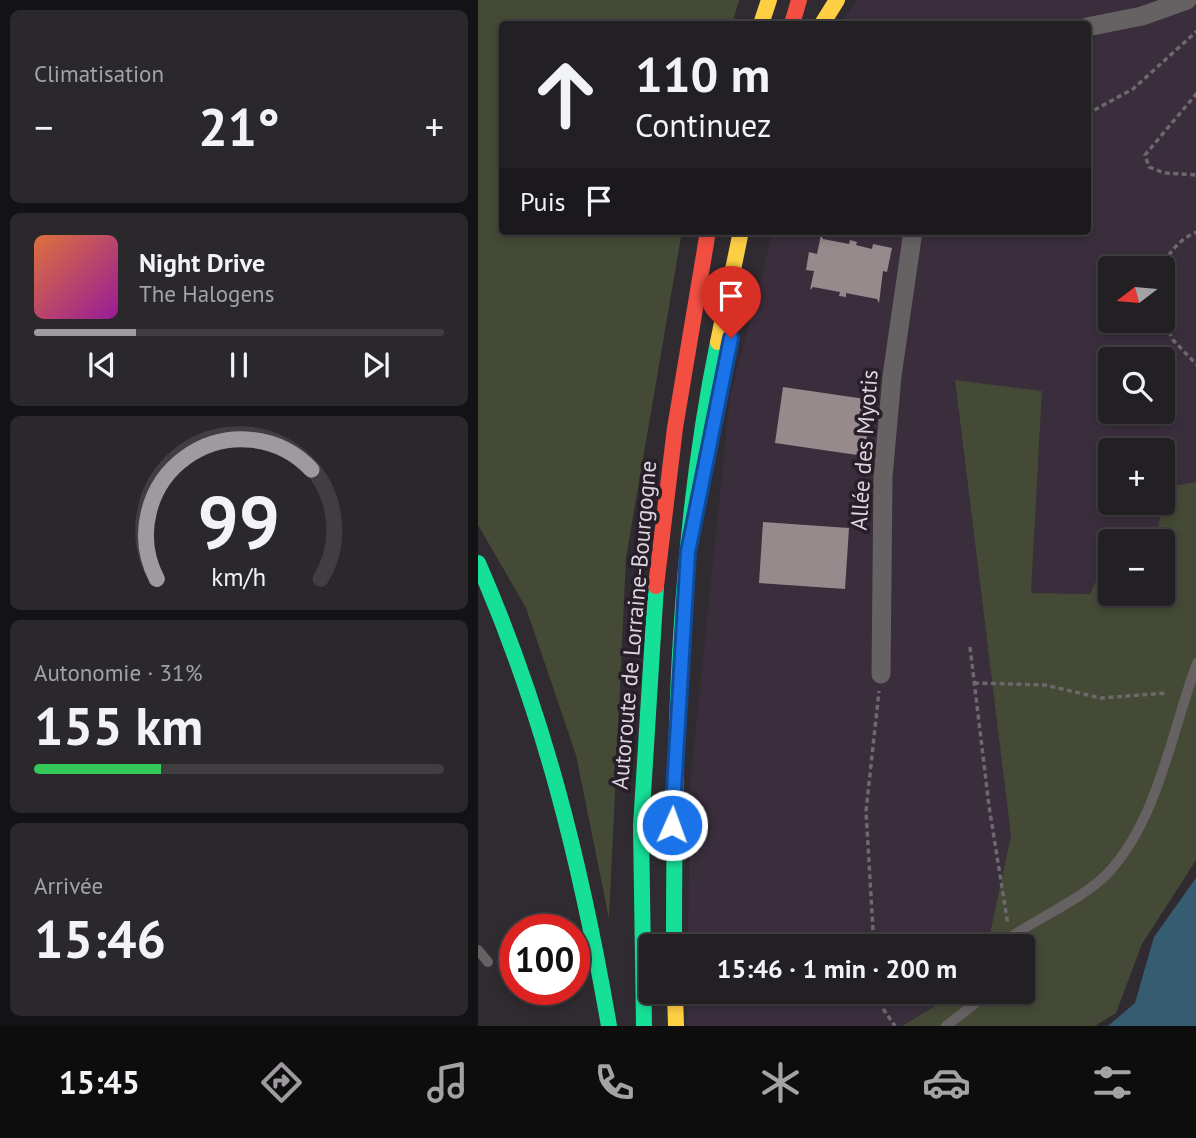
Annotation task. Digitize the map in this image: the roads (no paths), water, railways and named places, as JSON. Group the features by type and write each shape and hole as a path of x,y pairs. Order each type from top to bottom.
{"highway":[{"path":"762,21 768,0"},
{"path":"793,21 799,0"},
{"path":"824,21 837,0"},
{"name":"Autoroute de Lorraine-Bourgogne","path":"644,1026 642,762 654,586 673,432 707,235"},
{"name":"Autoroute de Lorraine-Bourgogne","path":"674,934 674,749 688,552 704,409 740,235"},
{"path":"688,552 752,235"},
{"path":"479,564 529,680 554,760 579,864 609,1026"},
{"path":"675,1004 676,1026"}],"street":[{"path":"1091,26 1142,16 1187,0"},
{"name":"Allée des Myotis","path":"881,674 883,477 892,376 912,235"}],"lane":[{"path":"1017,934 1107,874 1132,839 1162,775 1177,716 1196,663"},
{"path":"478,950 488,962"},
{"path":"946,1026 974,1004"}],"water":[{"path":"1196,878 1196,1026 1108,1026 1135,1003 1154,937"}]}
